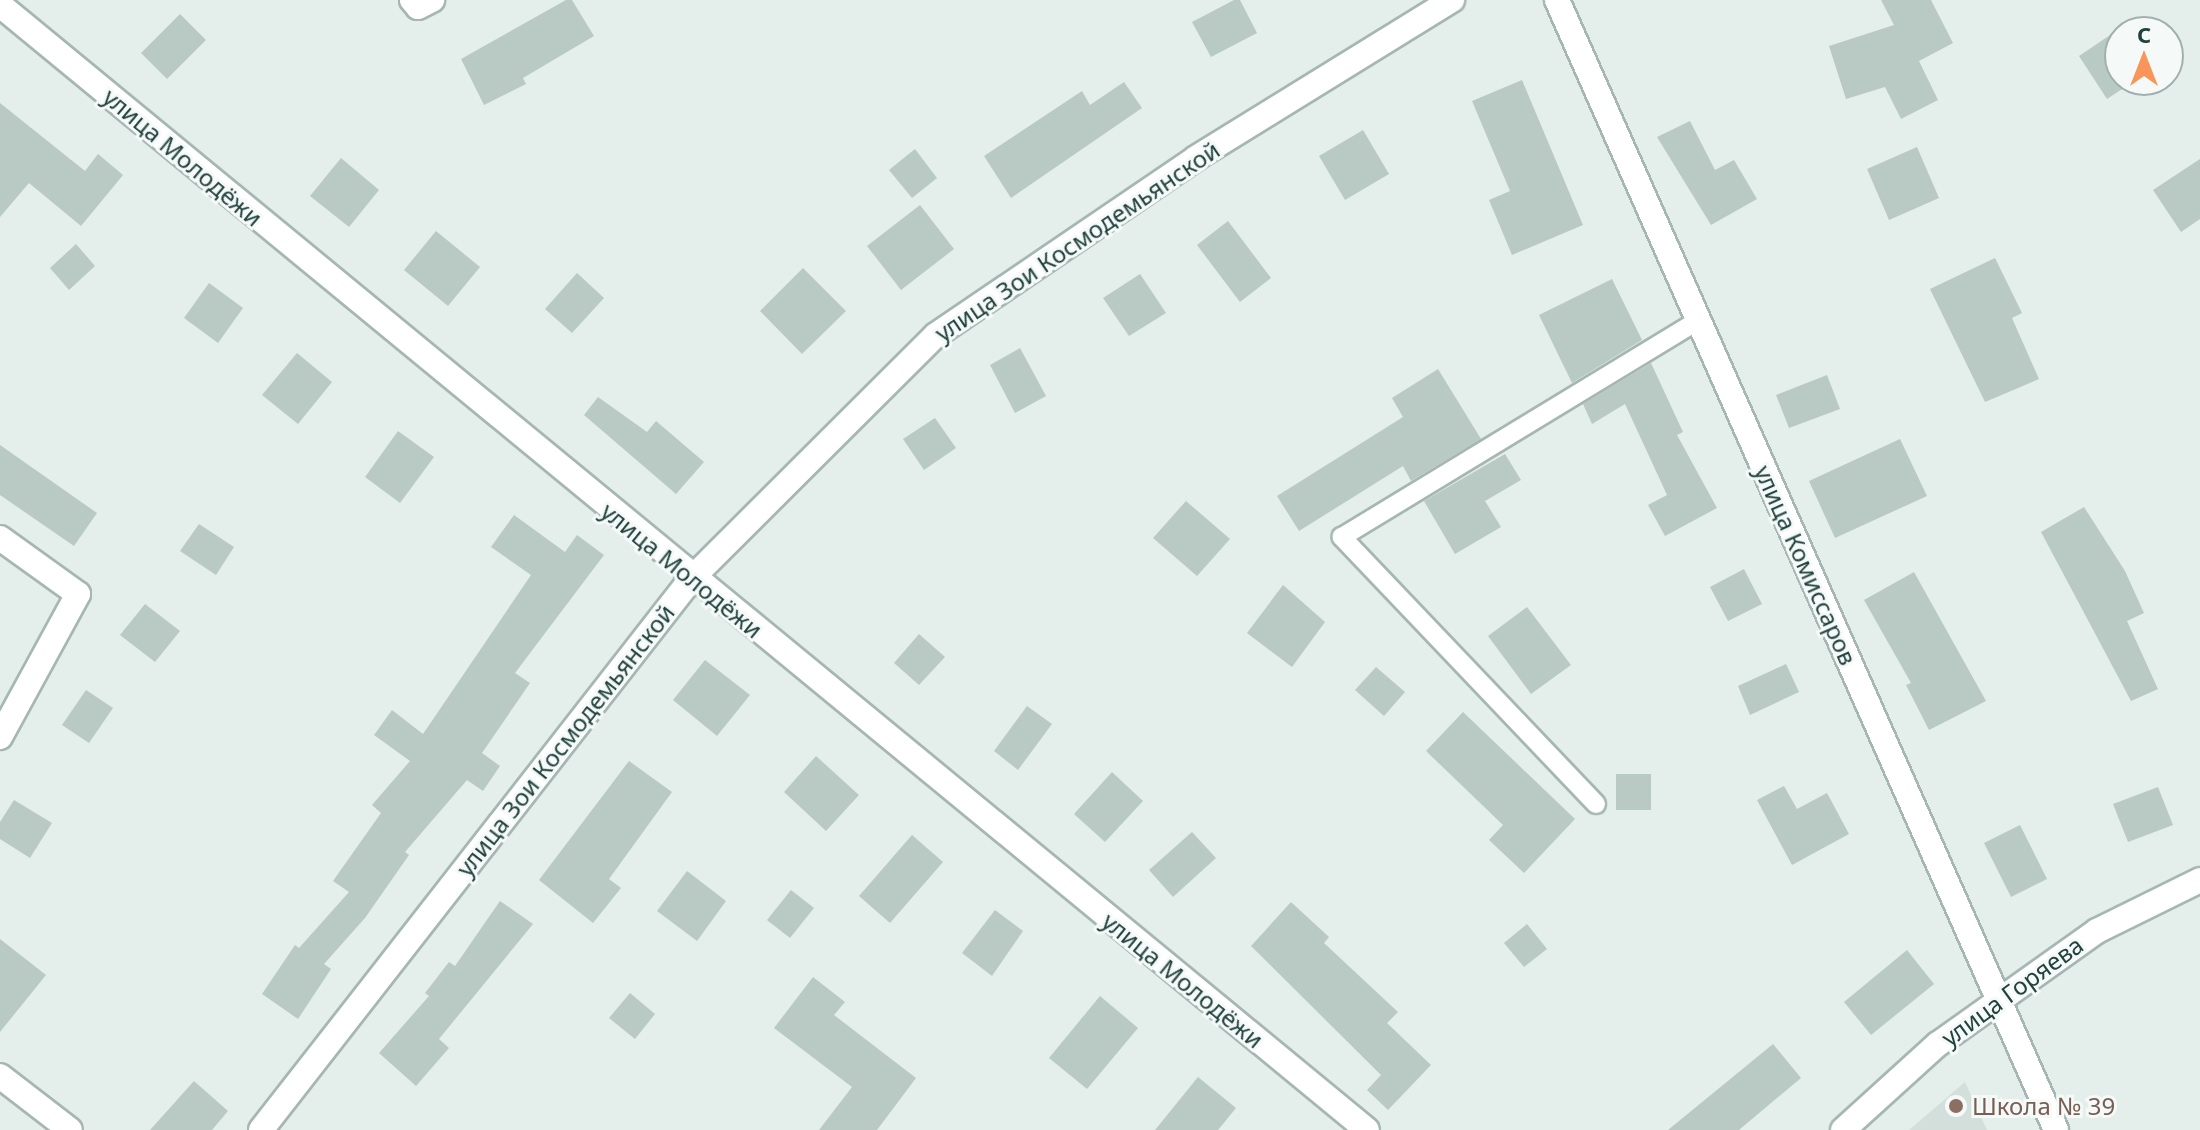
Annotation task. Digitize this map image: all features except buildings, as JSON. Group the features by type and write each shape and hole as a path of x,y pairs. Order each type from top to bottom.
{"street":[{"name":"улица Зои Космодемьянской","path":"261,1130 692,578 936,335 1196,158 1452,0"},
{"name":"улица Комиссаров","path":"1557,0 2056,1130"},
{"name":"улица Молодёжи","path":"0,5 692,578 1367,1130"},
{"path":"0,538 78,594 0,737"},
{"name":"улица Горяева","path":"1843,1130 1938,1044 2097,931 2200,880"},
{"path":"0,1076 70,1130"}],"lane":[{"path":"1596,804 1342,537 1699,320"}],"shaded area":[{"name":"Школа № 39","path":"1965,1082 1987,1130 1909,1130"}],"place":[{"name":"Школа № 39","path":"1956,1106"}]}
